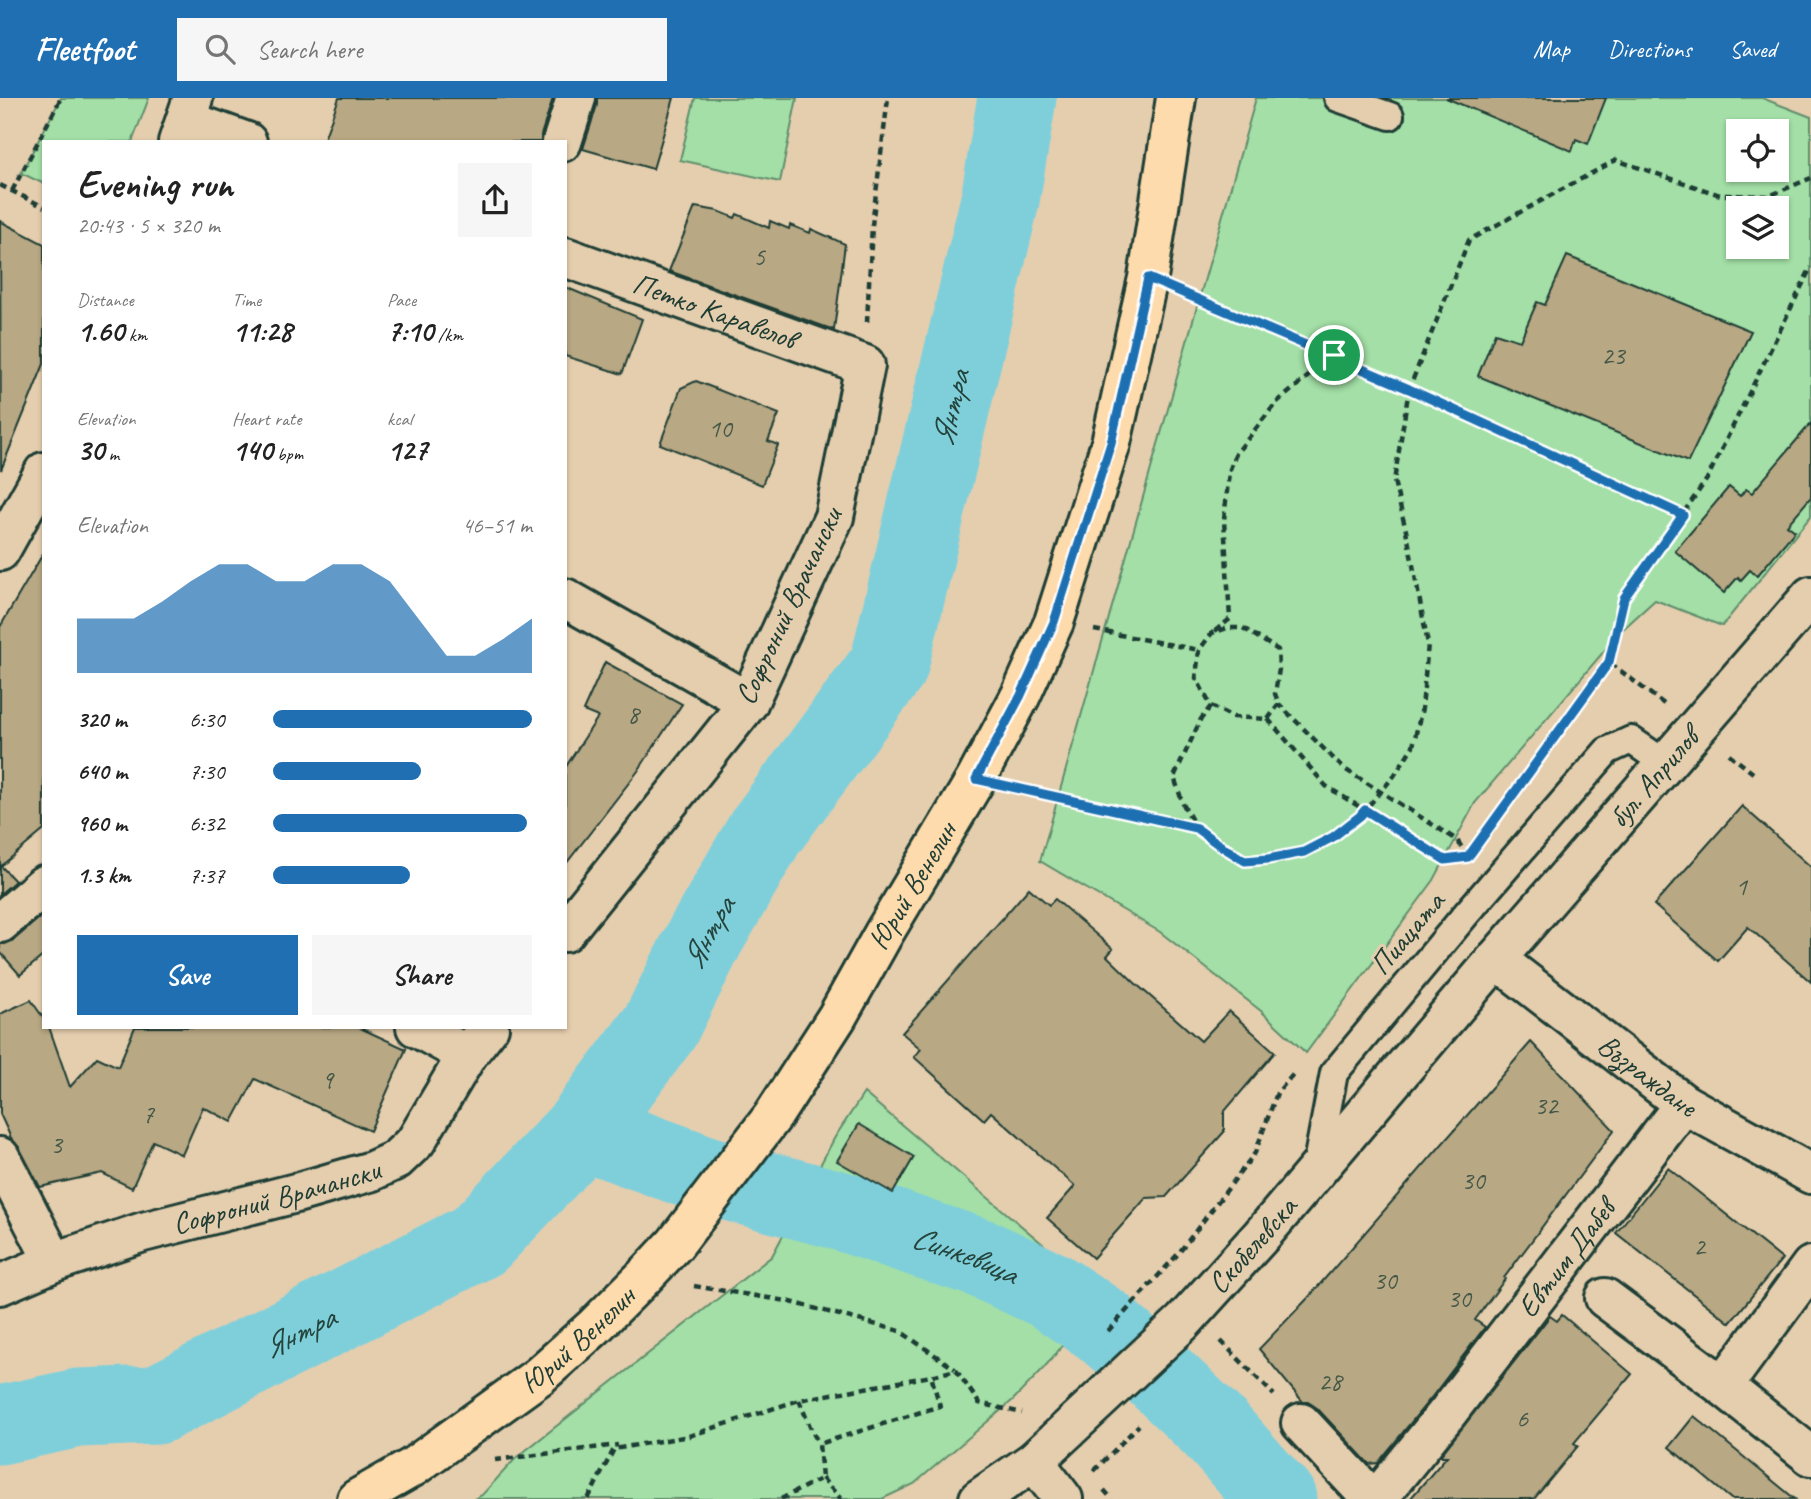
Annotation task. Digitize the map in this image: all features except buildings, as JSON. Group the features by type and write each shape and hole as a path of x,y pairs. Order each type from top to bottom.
{"main road":[{"name":"Юрий Венелин","path":"357,1499 413,1467 539,1376 594,1327 675,1244 773,1116 837,1017 976,779 1021,695 1054,622 1111,443 1148,278 1176,98"}],"street":[{"path":"563,140 576,98"},
{"path":"186,120 241,140"},
{"name":"Петко Каравелов","path":"567,258 865,365"},
{"name":"Софроний Врачански","path":"567,929 748,703 834,517 865,365"},
{"path":"0,551 42,476"},
{"name":"бул. Априлов","path":"1496,959 1811,596"},
{"path":"567,599 748,703"},
{"path":"0,923 42,887"},
{"name":"Възраждане","path":"1496,959 1684,1104 1811,1174"},
{"name":"Скобелевска","path":"979,1499 1008,1480 1052,1444 1183,1322 1261,1236 1496,959"},
{"path":"425,1029 478,1041"},
{"name":"Софроний Врачански","path":"0,1285 54,1262 143,1232 225,1213 372,1171 396,1160 416,1141 478,1041"},
{"name":"Евтим Дабев","path":"1374,1499 1448,1412 1684,1104"},
{"path":"0,1157 54,1262"},
{"path":"1723,1386 1811,1266"},
{"path":"1605,1298 1811,1456"},
{"path":"1301,1423 1374,1499"},
{"path":"1052,1444 1063,1499"}],"lane":[{"path":"1338,98 1390,116"},
{"name":"Пиацата","path":"1316,1170 1334,1073 1467,913 1607,751 1631,740 1666,764"}],"path":[{"path":"12,191 61,98"},
{"path":"865,365 872,225 888,98"},
{"path":"976,779 1196,828 1245,861 1304,852 1333,837 1360,816 1394,776 1413,746 1422,708 1428,644 1394,481 1409,389 1469,240 1616,160 1720,195 1769,197 1811,178"},
{"path":"0,185 42,206"},
{"path":"1484,836 1609,662 1624,598 1707,479 1811,267"},
{"path":"1148,278 1334,355 1683,515"},
{"path":"1334,355 1276,403 1235,455 1228,472 1224,520 1230,619 1212,633 1199,650 1196,678 1211,706 1233,717 1268,719 1326,786 1445,860 1468,857"},
{"path":"1054,622 1199,650"},
{"path":"1212,633 1227,628 1243,628 1278,650 1279,668 1275,694 1279,704 1343,768 1457,839 1468,857"},
{"path":"1609,662 1697,729"},
{"path":"1268,719 1279,704"},
{"path":"1196,828 1183,804 1174,776 1201,719 1211,706"},
{"path":"1460,868 1476,846"},
{"path":"1148,1288 1178,1254 1255,1153 1277,1093 1303,1063"},
{"path":"717,1290 787,1301 900,1332 956,1370 979,1404 1027,1415 1052,1444"},
{"path":"1216,1346 1222,1341 1301,1423"},
{"path":"588,1499 614,1448 688,1436 799,1400 956,1370"},
{"path":"820,1444 940,1406 931,1376"},
{"path":"799,1400 820,1444 822,1478 841,1499"},
{"path":"516,1458 688,1436"},
{"path":"780,1499 822,1478"}],"green space":[{"path":"61,98 149,98 133,140 42,140 42,183 21,173"},
{"path":"695,98 797,98 780,182 680,160"},
{"path":"1256,98 1762,98 1811,117 1811,516 1722,626 1655,600 1622,630 1475,803 1434,880 1306,1053 1261,1011 1160,932 1040,861"},
{"path":"864,1093 1089,1283 1099,1303 1042,1370 1013,1400 914,1484 882,1499 474,1499 482,1495 516,1458 772,1256 835,1137"}],"waterway":[{"name":"Янтра","path":"0,1425 78,1408 156,1405 479,1240 583,1130 660,1027 705,937 766,831 889,665 1000,200 1017,98"},
{"name":"Синкевица","path":"583,1130 709,1176 838,1210 980,1258 1049,1290 1102,1325 1150,1367 1214,1428 1277,1499"}],"route":[{"path":"1148,278 1334,355 1683,515 1624,598 1609,662 1468,857 1445,860 1365,810 1333,837 1304,852 1245,861 1196,828 976,779 1021,695 1054,622 1111,443 1148,278"}]}
